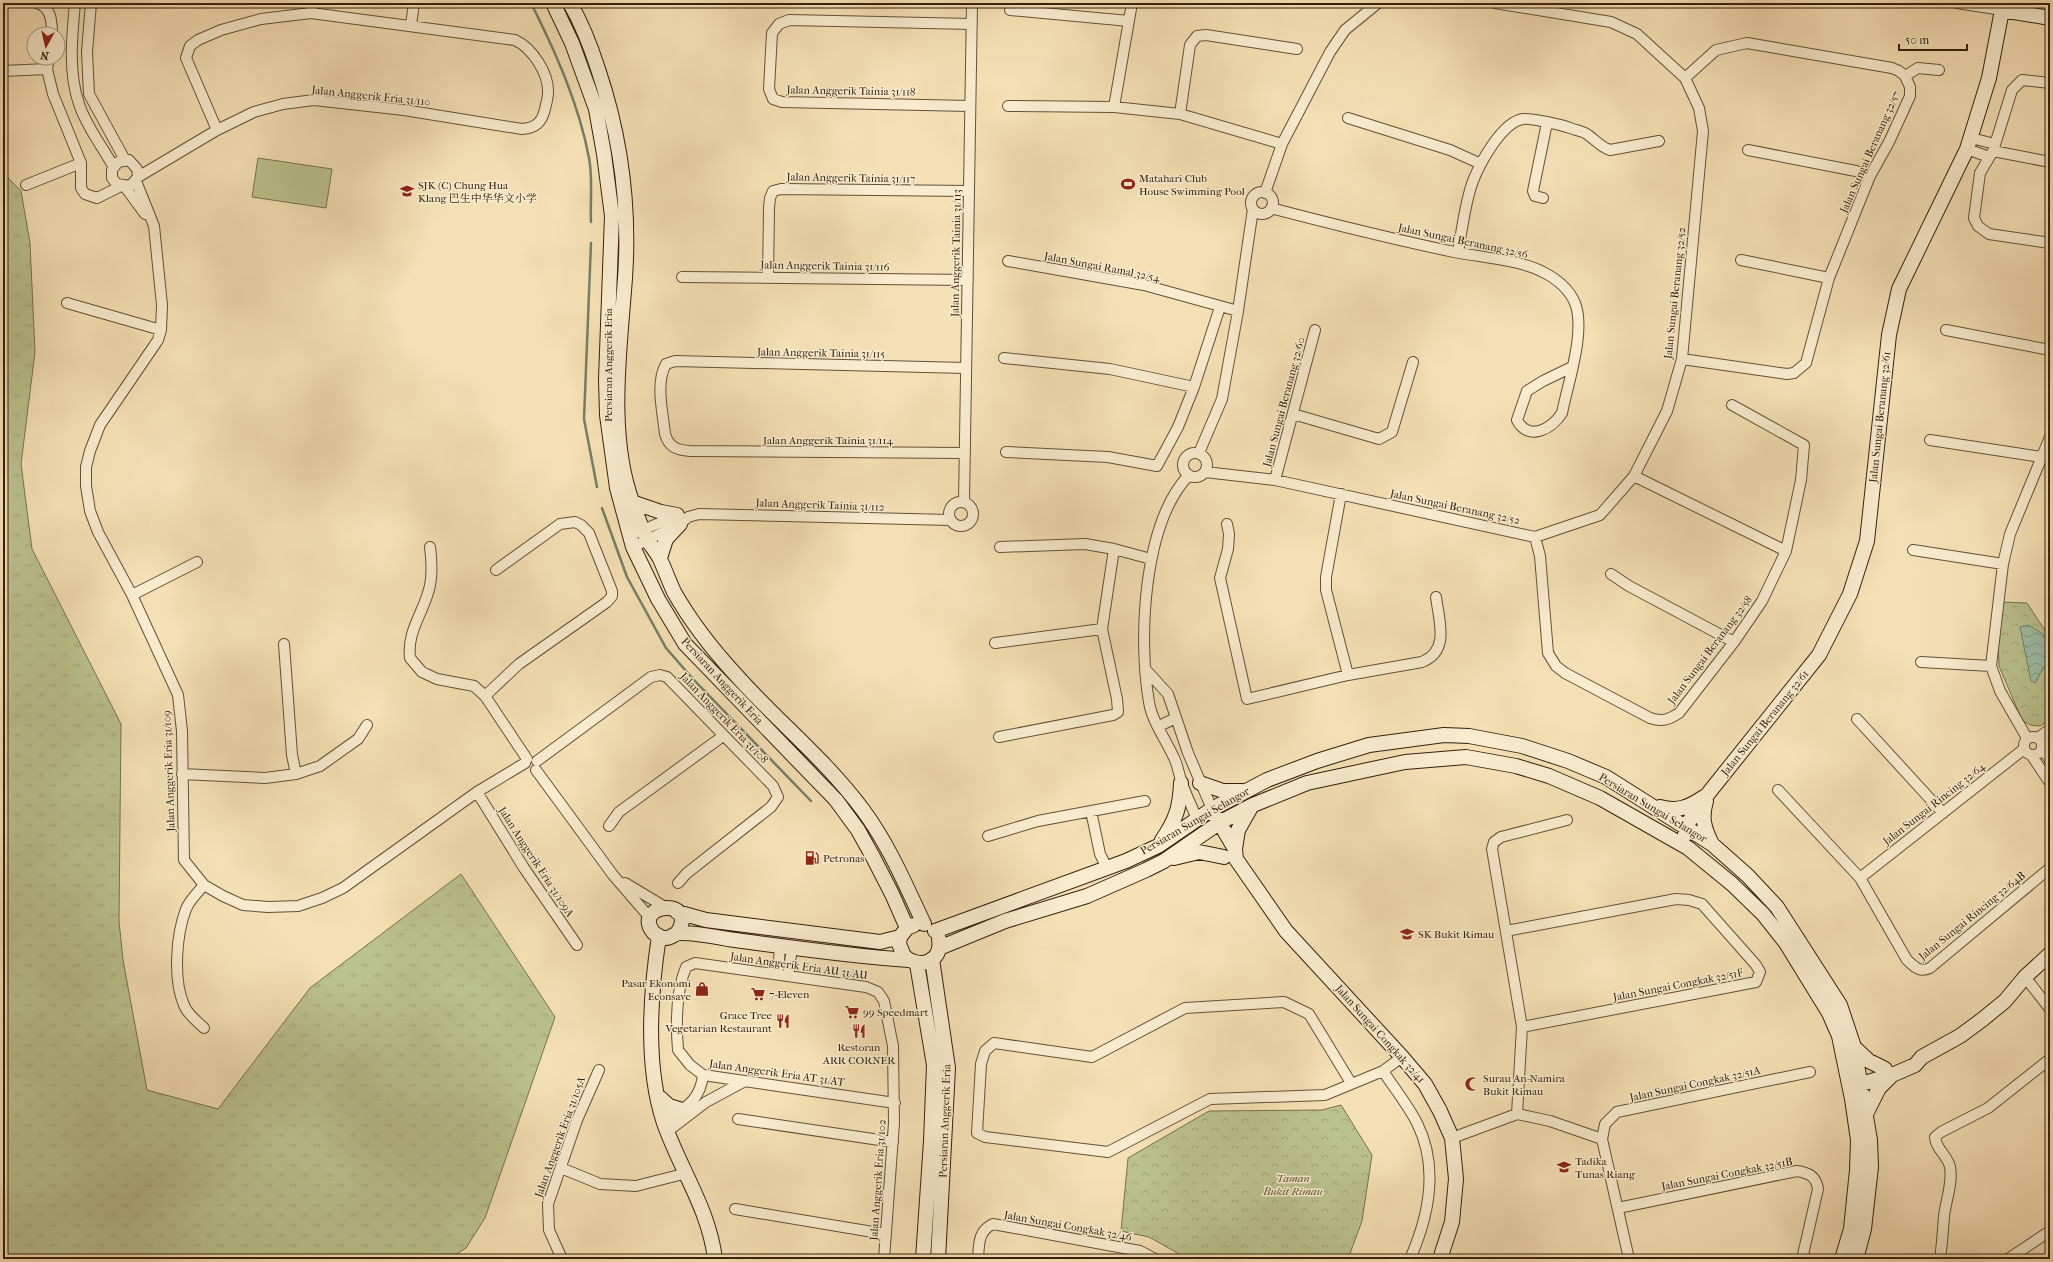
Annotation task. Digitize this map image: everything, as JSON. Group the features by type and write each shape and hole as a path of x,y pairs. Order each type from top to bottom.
{"main road":[{"name":"Persiaran Anggerik Eria","path":"553,3 572,43 596,109 604,154 612,216 606,379 607,415 617,488 631,541 658,599 684,644 840,806 873,857 892,894 904,933"},
{"name":"Persiaran Anggerik Eria","path":"570,3 592,50 611,106 621,159 627,216 617,396 623,462 632,502 645,535 660,558 680,602 708,642 736,676 808,748 863,810 877,831 929,927"},
{"path":"2002,10 2050,18"},
{"name":"Jalan Sungai Beranang 32/61","path":"1707,795 1819,655 1850,594 1867,542 1889,335 1899,289 1969,144 1988,78 2002,10"},
{"path":"632,502 682,518 666,539 660,558"},
{"name":"Persiaran Sungai Selangor","path":"929,927 1126,861 1158,846 1212,809 1248,790 1292,769 1369,745 1444,735 1469,736 1522,746 1553,755 1606,777 1686,826 1712,844 1748,876 1777,907 1830,1013 1866,1114 1870,1140 1871,1167 1864,1230 1856,1259"},
{"name":"Persiaran Sungai Selangor","path":"935,954 1006,921 1087,896 1164,861 1219,823 1253,805 1307,783 1365,769 1404,762 1466,757 1516,766 1549,776 1600,798 1688,848 1732,884 1792,939 1840,1005 1854,1046 1858,1140 1857,1170 1851,1229 1842,1259"},
{"path":"1158,846 1171,827 1179,810 1182,783"},
{"path":"1200,783 1223,791 1248,790"},
{"path":"1652,805 1667,810 1681,809 1690,806 1707,795"},
{"path":"1688,848 1685,833 1686,826 1707,795"},
{"path":"1707,795 1702,812 1702,822 1712,844"},
{"path":"1232,855 1238,830 1253,805"},
{"path":"1212,809 1232,855"},
{"path":"1197,819 1206,832 1232,855"},
{"path":"1164,861 1199,852 1232,855"},
{"name":"Jalan Sungai Congkak 32/41","path":"1232,855 1286,931 1425,1084 1452,1138 1456,1178 1455,1201 1448,1238 1440,1259"},
{"path":"671,909 681,922 669,935 655,971 650,1036 657,1095 666,1127 706,1217 715,1259"},
{"path":"671,909 706,920 880,942 904,933 918,924 929,927 938,936 935,954 913,962 669,935 652,929 651,919 656,911 671,909"},
{"path":"904,933 901,950 913,962"},
{"name":"Persiaran Anggerik Eria","path":"935,954 948,1068 938,1259"},
{"path":"1855,1082 1888,1072 1911,1057 1922,1057 1960,1036 2005,1001 2025,977 2050,954"},
{"name":"Persiaran Anggerik Eria","path":"913,962 934,1065 931,1141 923,1259"},
{"path":"1854,1046 1869,1061 1888,1072"},
{"path":"1866,1114 1888,1072"},
{"path":"657,1095 669,1106 682,1110"}],"street":[{"path":"37,3 47,8 51,26"},
{"path":"75,3 72,51 74,87 86,119 113,166 112,178 123,186"},
{"path":"48,66 47,69 60,116 81,163 81,188 85,194 97,198 137,179 136,165 125,160 89,94 87,52 91,3"},
{"path":"217,130 186,58 190,46 198,40 221,30 261,19 312,8 411,25 414,3"},
{"name":"Jalan Anggerik Tainia 31/113","path":"964,502 972,3"},
{"path":"1114,107 1132,3"},
{"path":"1265,192 1282,144 1330,52 1345,30 1378,3"},
{"name":"Jalan Sungai Beranang 32/52","path":"1205,472 1275,480 1535,537 1600,515 1634,476 1667,411 1682,359 1703,131 1699,108 1685,78 1642,37 1611,22 1495,3"},
{"path":"1957,3 2002,10"},
{"path":"1010,10 1129,21"},
{"name":"Jalan Anggerik Tainia 31/118","path":"970,106 794,103 773,99 769,89 772,32 779,24 789,20 972,24"},
{"name":"Jalan Anggerik Eria 31/110","path":"137,179 217,130 254,112 283,104 314,100 404,110 522,129 532,128 542,120 548,94 544,75 524,45 515,40 411,25"},
{"path":"1180,114 1190,45 1197,36 1206,35 1298,49"},
{"path":"1685,78 1716,50 1747,43 1892,68 1899,70 1905,76 1918,68 1939,70"},
{"path":"3,71 47,69"},
{"name":"Jalan Sungai Beranang 32/57","path":"1682,359 1787,374 1794,373 1802,368 1808,356 1829,278 1870,176 1889,142 1910,96 1910,87 1905,76"},
{"path":"2050,83 2022,80 2012,90 1992,151 1980,173 1974,218 1978,226 1989,234 2050,243"},
{"path":"1008,106 1114,107 1180,114 1282,144"},
{"path":"1348,118 1450,150 1481,164"},
{"path":"1458,252 1472,182 1481,164 1506,128 1514,122 1524,119 1569,128 1585,133 1604,148 1610,150 1659,141"},
{"path":"1543,198 1535,196 1533,191 1547,123"},
{"path":"1969,144 1992,151 2050,162"},
{"path":"1748,150 1856,171 1870,176"},
{"path":"113,166 118,162 125,160"},
{"path":"26,185 81,163"},
{"name":"Jalan Anggerik Eria 31/109","path":"137,179 154,226 162,305 162,330 158,340 100,425 90,451 86,467 86,486 90,510 114,565 132,595 178,695 182,731 184,860 204,885 243,905 268,907 298,906 322,898 343,888 476,792 531,763"},
{"name":"Jalan Anggerik Eria 31/109","path":"123,186 154,226"},
{"name":"Jalan Anggerik Tainia 31/117","path":"768,278 769,208 770,198 773,191 781,189 969,191"},
{"path":"1253,209 1263,213 1271,208 1272,200 1265,192"},
{"path":"1199,453 1222,399 1238,311 1253,209 1251,205 1252,198 1258,193 1265,192"},
{"name":"Jalan Sungai Beranang 32/56","path":"1271,208 1389,238 1508,262 1542,271 1564,286 1575,303 1580,323 1578,345 1562,413 1556,421 1540,431 1529,431 1521,427 1517,420 1527,391 1543,380 1572,367"},
{"path":"1741,260 1829,278"},
{"name":"Jalan Sungai Ramal 32/54","path":"1008,261 1144,285 1238,311"},
{"name":"Jalan Anggerik Tainia 31/116","path":"682,277 968,280"},
{"path":"68,303 162,330"},
{"path":"1006,452 1108,456 1157,466 1178,427 1194,387 1220,307"},
{"name":"Jalan Sungai Beranang 32/60","path":"1275,480 1315,330"},
{"path":"1946,330 2050,350"},
{"path":"1004,358 1110,369 1194,387"},
{"name":"Jalan Anggerik Tainia 31/115","path":"675,361 966,368"},
{"name":"Jalan Anggerik Tainia 31/114","path":"675,361 666,364 661,377 665,434 671,446 676,449 690,451 965,453"},
{"path":"1293,414 1379,439 1392,432 1413,362"},
{"name":"Jalan Sungai Beranang 32/58","path":"1535,537 1540,556 1548,653 1556,666 1565,673 1650,718 1656,720 1668,720 1679,713 1734,642 1762,601 1786,551 1801,480 1804,445 1732,405"},
{"path":"2027,738 2000,692 1991,666 2003,564 2010,534 2027,496 2040,457 2050,437"},
{"path":"1930,440 2040,457"},
{"path":"1199,453 1207,461 1205,472 1198,476 1189,475 1183,468 1185,458 1189,454 1199,453"},
{"path":"1189,475 1181,484 1170,503 1151,559 1144,624 1149,703 1175,760 1182,783 1197,819"},
{"path":"1634,476 1786,551"},
{"path":"1341,494 1326,577 1326,590 1348,675"},
{"path":"964,502 969,505 973,511 971,522 960,526 951,520 951,508 957,503 964,502"},
{"name":"Jalan Anggerik Tainia 31/112","path":"631,541 682,518 699,514 951,520"},
{"path":"484,696 518,664 607,602 612,596 612,591 589,533 581,525 575,522 560,524 496,570"},
{"path":"1226,524 1229,534 1228,550 1220,578 1247,699 1348,675 1422,662 1431,659 1438,652 1441,639 1436,597"},
{"path":"1000,547 1085,544 1114,549 1151,559"},
{"path":"430,547 432,562 429,589 410,640 410,658 422,672 437,679 474,686 484,696 613,875 651,919"},
{"path":"999,737 1113,715 1118,712 1117,699 1102,629 1114,549"},
{"path":"1913,550 2003,564"},
{"path":"132,595 197,562"},
{"path":"1611,574 1629,586 1734,642"},
{"path":"995,643 1102,629"},
{"path":"284,644 292,755 296,774"},
{"path":"1921,662 1991,666"},
{"path":"1146,670 1168,694 1200,783 1212,809"},
{"name":"Jalan Anggerik Eria 31/108","path":"531,763 655,675 668,677 723,736 773,786 778,797 771,807 687,873 678,883"},
{"path":"1159,726 1176,718"},
{"path":"1857,719 1943,813"},
{"path":"182,774 265,778 296,774 320,766 358,739 367,725"},
{"path":"2038,738 2050,729"},
{"path":"609,826 619,812 723,736"},
{"path":"2050,760 2042,748 2042,743 2038,738 2032,736 2027,738 2023,745 2024,749 2027,754 2032,756 2050,783"},
{"path":"2032,756 2036,755 2042,748"},
{"name":"Jalan Sungai Rincing 32/64","path":"1860,878 2024,749"},
{"name":"Jalan Sungai Rincing 32/64B","path":"1778,790 1860,878 1906,960 1918,970 1925,971 2050,868"},
{"name":"Jalan Anggerik Eria 31/109A","path":"476,792 524,868 577,945"},
{"path":"988,836 1038,821 1145,801"},
{"path":"1091,810 1100,854 1107,868"},
{"path":"1517,1114 1522,1026 1506,931 1491,855 1494,842 1501,837 1567,820"},
{"path":"613,875 671,909"},
{"path":"204,885 186,908 179,940 177,965 178,986 184,1007 204,1028"},
{"name":"Jalan Sungai Congkak 32/51F","path":"1506,931 1676,899 1689,900 1702,904 1756,965 1760,972 1756,982 1522,1026"},
{"path":"778,974 786,947"},
{"path":"786,947 788,976"},
{"name":"Jalan Anggerik Eria AU 31/AU","path":"678,1014 682,977 686,967 695,963 866,987 878,992 884,1000 893,1046 895,1103"},
{"path":"2025,977 2050,1009"},
{"path":"1351,1083 1309,1014 1284,1002 1185,1008 1092,1057 994,1043 985,1051 981,1064 977,1133 985,1137 1108,1152 1210,1099 1325,1095 1351,1083 1383,1072 1402,1057"},
{"name":"Jalan Anggerik Eria AT 31/AT","path":"678,1014 678,1050 690,1065 703,1075 895,1103"},
{"path":"1940,1259 1944,1216 1951,1180 1947,1156 1935,1143 1935,1138 1941,1132 1988,1108 2050,1059"},
{"name":"Jalan Anggerik Eria 31/105A","path":"562,1259 549,1230 547,1217 548,1204 577,1120 599,1070"},
{"path":"1383,1072 1417,1123 1428,1156 1430,1179 1423,1228 1410,1259"},
{"name":"Jalan Sungai Congkak 32/51A","path":"1602,1139 1605,1124 1617,1112 1810,1072"},
{"path":"666,1127 699,1095 703,1075"},
{"path":"666,1127 706,1102 743,1082"},
{"name":"Jalan Anggerik Eria 31/102","path":"884,1259 895,1103"},
{"path":"1452,1138 1517,1114 1550,1121 1602,1139 1629,1259"},
{"path":"738,1119 893,1142"},
{"path":"561,1168 600,1184 636,1186 687,1173"},
{"name":"Jalan Sungai Congkak 32/51B","path":"1618,1208 1797,1171 1808,1172 1816,1180 1818,1189 1802,1259"},
{"path":"735,1209 885,1234"},
{"name":"Jalan Sungai Congkak 32/46","path":"978,1259 980,1236 985,1227 993,1224 1140,1251 1154,1259"},
{"path":"2008,1259 2050,1231"}],"green space":[{"path":"258,158 332,169 326,208 252,197"},
{"path":"3,173 21,191 30,243 35,352 21,464 32,549 121,724 119,921 123,960 147,1090 218,1109 310,988 461,874 555,1017 485,1218 466,1248 449,1259 3,1259"},
{"path":"2002,602 2027,603 2050,638 2050,720 2040,726 2030,725 2022,720 1999,666 1998,632"},
{"name":"Taman Bukit Rimau","path":"1341,1105 1372,1155 1362,1221 1348,1259 1188,1259 1149,1237 1121,1231 1128,1158 1209,1111 1322,1110"}],"water":[{"path":"2028,625 2046,637 2050,646 2050,668 2043,668 2035,683 2031,681 2020,627"}],"waterway":[{"path":"531,3 565,78 573,98 585,138 591,173 591,222"},
{"path":"591,243 584,419 597,487"},
{"path":"602,508 627,577 666,648 693,679 811,801"}],"place":[{"name":"Matahari Club House Swimming Pool","path":"1128,184"},
{"name":"SJK (C) Chung Hua Klang 巴生中华华文小学","path":"407,191"},
{"name":"Petronas","path":"812,858"},
{"name":"SK Bukit Rimau","path":"1407,934"},
{"name":"Pasar Ekonomi Econsave","path":"702,989"},
{"name":"7-Eleven","path":"758,994"},
{"name":"99 Speedmart","path":"852,1012"},
{"name":"Grace Tree Vegetarian Restaurant","path":"783,1021"},
{"name":"Restoran ARR CORNER","path":"859,1031"},
{"name":"Surau An-Namira Bukit Rimau","path":"1472,1084"},
{"name":"Tadika Tunas Riang","path":"1564,1167"}]}
